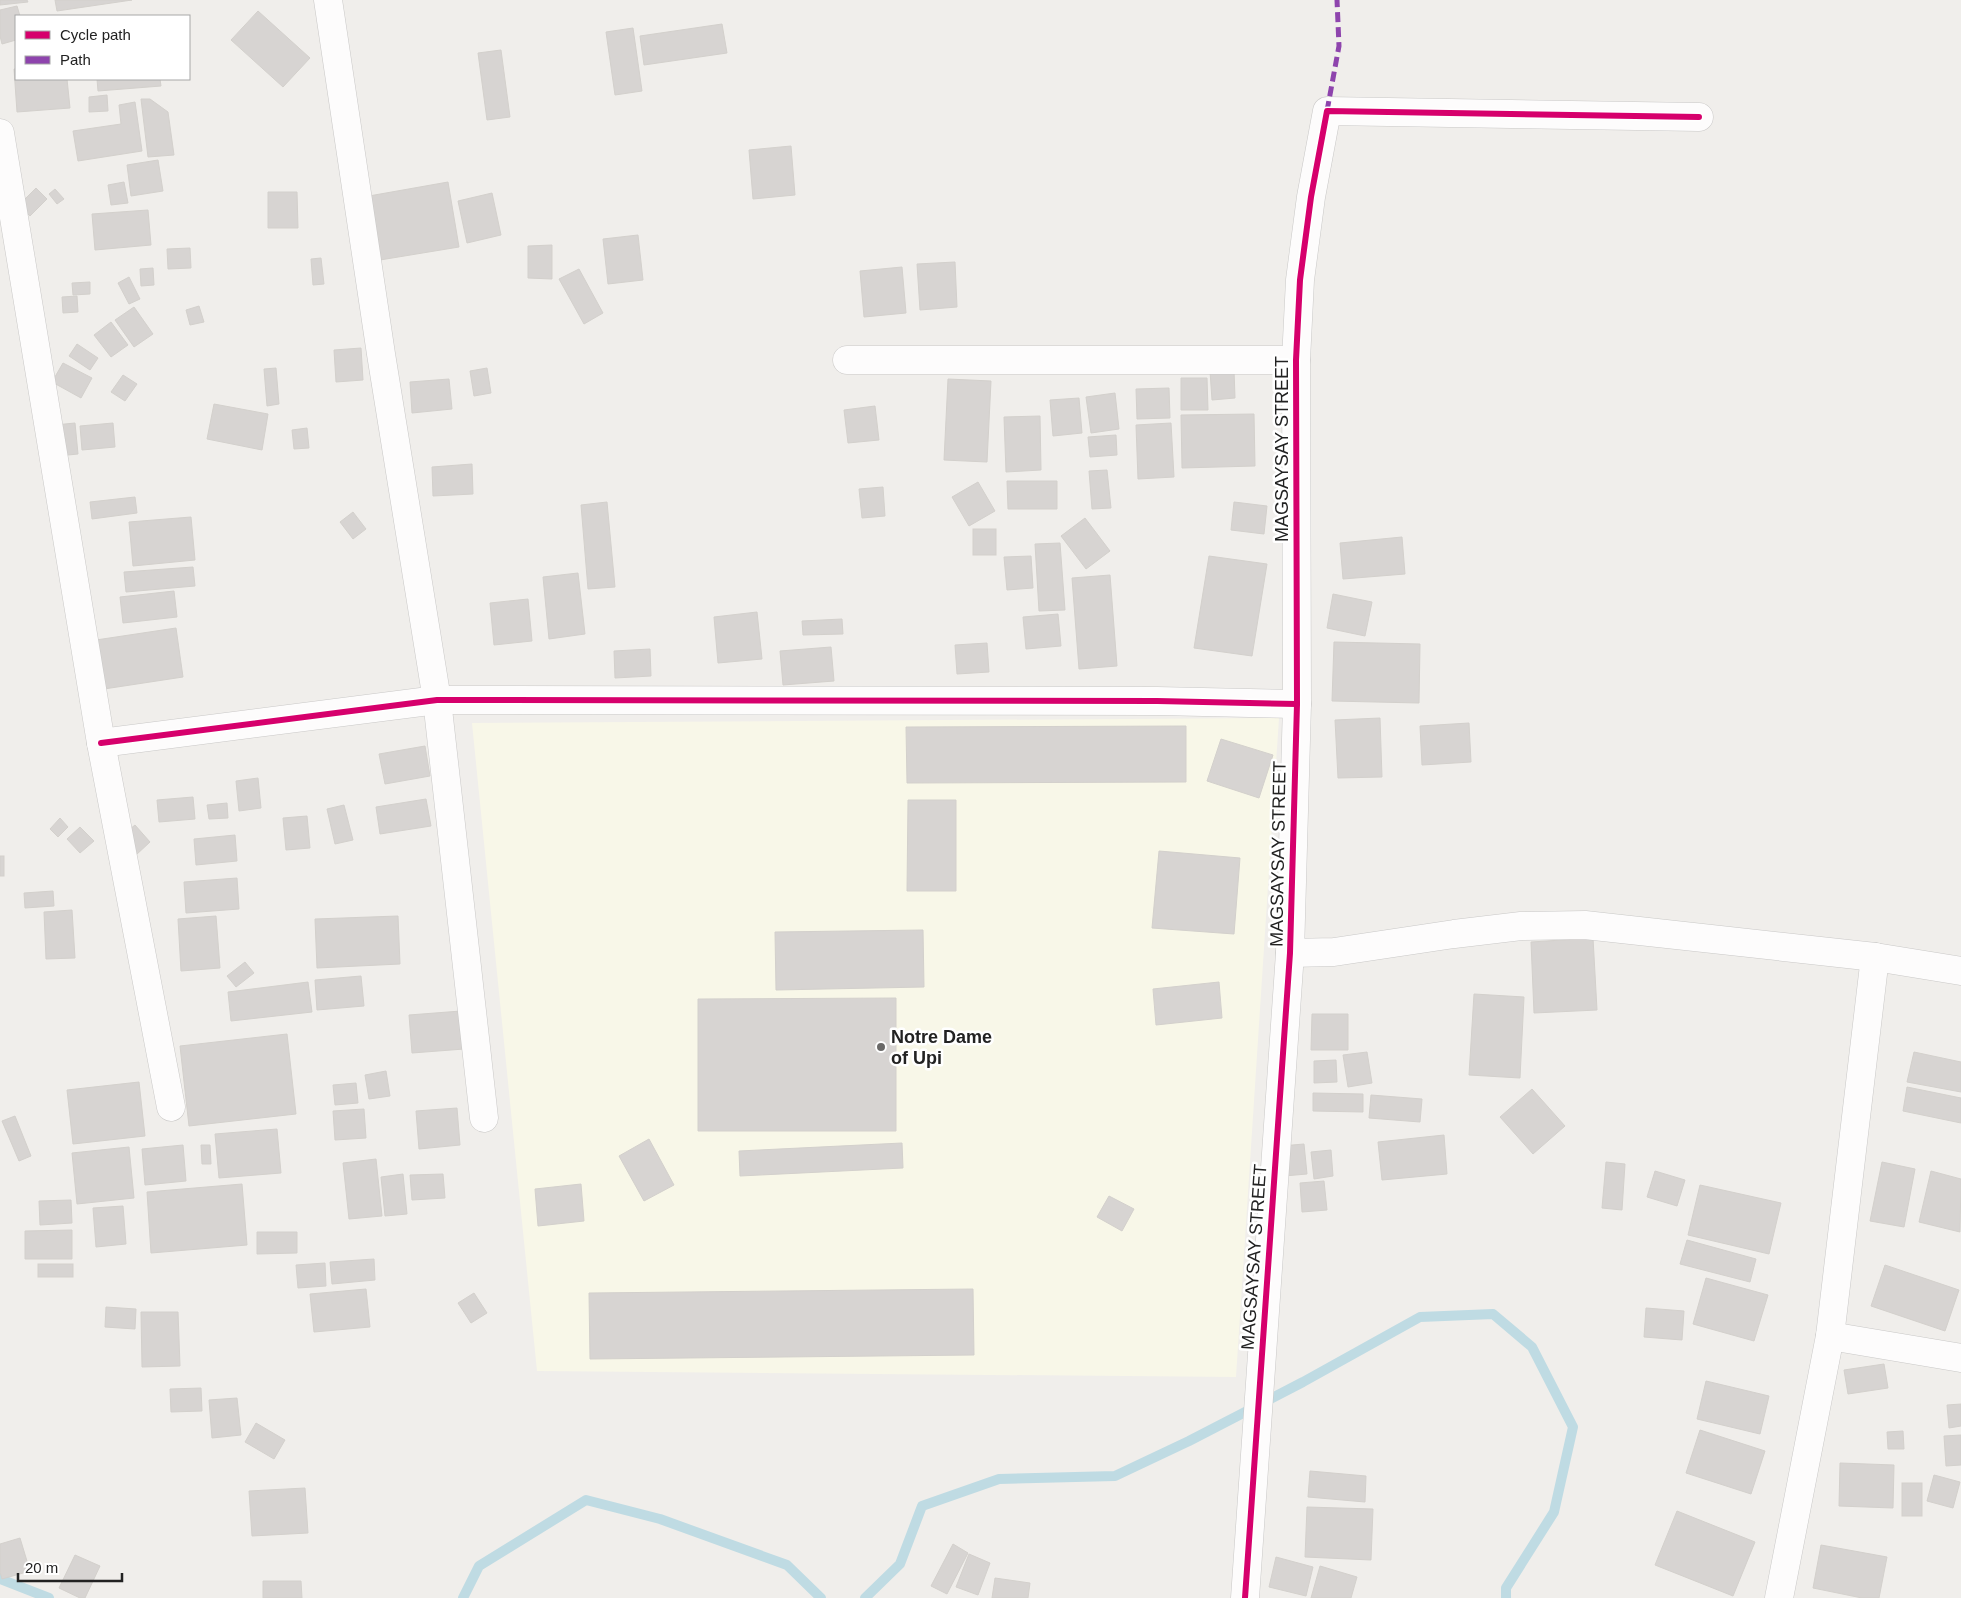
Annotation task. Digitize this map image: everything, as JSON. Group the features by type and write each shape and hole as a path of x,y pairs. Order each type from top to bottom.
{"street":[{"path":"328,0 381,354 437,700 484,1118"},
{"name":"MAGSAYSAY STREET","path":"1245,1598 1290,953 1297,704 1296,360 1300,280 1311,197 1327,111 1699,117"},
{"path":"0,133 100,743 171,1107"},
{"path":"847,360 1296,360"},
{"path":"100,743 437,700 1157,701 1297,704"},
{"path":"1290,953 1334,952 1521,926 1585,925 1875,957 1961,971"},
{"path":"1779,1598 1830,1336 1875,957"},
{"path":"1830,1336 1961,1358"}],"shaded area":[{"name":"Notre Dame of Upi","path":"1279,718 1236,1377 537,1371 472,723"}],"building":[{"path":"0,0 27,0 28,2 0,5"},
{"path":"55,0 132,0 57,11"},
{"path":"17,6 20,15 15,15 15,40 2,44 0,36 0,10"},
{"path":"258,11 310,58 283,87 231,40"},
{"path":"722,24 727,53 644,65 640,36"},
{"path":"633,28 642,91 615,95 606,32"},
{"path":"501,50 510,117 487,120 478,53"},
{"path":"14,69 15,80 67,80 70,108 17,112"},
{"path":"97,80 160,80 161,86 98,91"},
{"path":"107,95 108,111 89,112 89,97"},
{"path":"141,99 150,99 168,112 174,155 148,157"},
{"path":"135,102 142,151 78,161 73,131 121,124 119,105"},
{"path":"791,146 795,195 753,199 749,150"},
{"path":"158,160 163,191 131,196 127,165"},
{"path":"124,182 128,203 111,205 108,185"},
{"path":"448,182 459,247 380,260 369,196"},
{"path":"36,188 47,199 30,216 19,205"},
{"path":"55,189 64,199 57,204 49,194"},
{"path":"268,192 297,192 298,228 268,228"},
{"path":"492,193 501,235 467,243 458,201"},
{"path":"148,210 151,245 95,250 92,214"},
{"path":"638,235 643,280 608,284 603,239"},
{"path":"552,245 552,279 528,278 528,246"},
{"path":"190,248 191,268 168,269 167,249"},
{"path":"321,258 324,284 313,285 311,259"},
{"path":"955,262 957,307 920,310 917,264"},
{"path":"902,267 906,313 864,317 860,271"},
{"path":"153,268 154,285 141,286 140,269"},
{"path":"579,269 603,313 584,324 559,279"},
{"path":"129,277 140,299 129,304 118,283"},
{"path":"90,282 90,294 73,295 72,283"},
{"path":"77,296 78,312 63,313 62,297"},
{"path":"199,306 204,322 190,325 186,310"},
{"path":"134,307 153,334 134,347 115,320"},
{"path":"111,322 128,345 111,357 94,335"},
{"path":"77,344 98,358 90,370 69,356"},
{"path":"361,348 363,380 336,382 334,350"},
{"path":"63,363 92,378 81,398 52,382"},
{"path":"276,368 279,404 267,406 264,369"},
{"path":"487,368 491,393 474,396 470,371"},
{"path":"1234,370 1235,398 1212,400 1210,371"},
{"path":"123,375 137,384 125,401 111,392"},
{"path":"1181,378 1207,378 1208,410 1181,410"},
{"path":"449,379 452,409 412,413 410,382"},
{"path":"948,379 991,381 987,462 944,460"},
{"path":"1169,388 1170,418 1137,419 1136,389"},
{"path":"1115,393 1119,429 1091,433 1086,397"},
{"path":"1079,398 1082,433 1053,436 1050,400"},
{"path":"214,404 268,414 262,450 207,439"},
{"path":"875,406 879,440 848,443 844,410"},
{"path":"1254,414 1255,466 1182,468 1181,415"},
{"path":"1040,416 1041,470 1006,472 1004,417"},
{"path":"75,423 78,454 58,456 55,425"},
{"path":"113,423 115,447 82,450 80,426"},
{"path":"1171,423 1174,477 1138,479 1136,425"},
{"path":"307,428 309,448 294,449 292,430"},
{"path":"1116,435 1117,455 1090,457 1088,437"},
{"path":"472,464 473,494 433,496 432,467"},
{"path":"1107,470 1111,508 1092,509 1089,471"},
{"path":"1007,481 1057,481 1057,509 1008,509"},
{"path":"978,482 995,511 969,526 952,497"},
{"path":"883,487 885,516 862,518 859,489"},
{"path":"135,497 137,513 92,519 90,502"},
{"path":"607,502 615,587 588,589 581,505"},
{"path":"1234,502 1267,506 1264,534 1231,530"},
{"path":"353,512 366,529 353,539 340,522"},
{"path":"191,517 195,560 133,566 129,522"},
{"path":"1085,518 1110,551 1086,569 1061,536"},
{"path":"973,529 996,529 996,555 973,555"},
{"path":"1402,537 1405,574 1343,579 1340,543"},
{"path":"1060,543 1065,610 1039,611 1035,544"},
{"path":"1031,556 1033,588 1007,590 1004,557"},
{"path":"1209,556 1267,564 1252,656 1194,648"},
{"path":"193,567 195,586 126,592 124,572"},
{"path":"578,573 585,634 549,639 543,577"},
{"path":"1110,575 1117,666 1079,669 1072,578"},
{"path":"174,591 177,617 123,623 120,597"},
{"path":"1333,594 1372,602 1365,636 1327,628"},
{"path":"528,599 532,641 494,645 490,603"},
{"path":"757,612 762,659 718,663 714,617"},
{"path":"1058,614 1061,646 1026,649 1023,617"},
{"path":"842,619 843,634 803,635 802,621"},
{"path":"176,628 183,677 104,689 96,640"},
{"path":"1334,642 1420,644 1419,703 1332,701"},
{"path":"987,643 989,672 957,674 955,645"},
{"path":"831,647 834,681 783,685 780,651"},
{"path":"650,649 651,676 615,678 614,651"},
{"path":"1380,718 1382,777 1338,778 1335,720"},
{"path":"1469,723 1471,762 1422,765 1420,726"},
{"path":"1186,726 1186,782 907,783 906,727"},
{"path":"1221,739 1273,755 1259,798 1207,781"},
{"path":"425,746 430,776 385,784 379,754"},
{"path":"258,778 261,808 239,811 236,781"},
{"path":"193,797 195,819 159,822 157,800"},
{"path":"426,799 431,826 380,834 376,807"},
{"path":"908,800 956,800 956,891 907,891"},
{"path":"227,803 228,818 209,819 207,805"},
{"path":"344,805 353,840 335,844 327,809"},
{"path":"307,816 310,848 286,850 283,818"},
{"path":"60,818 68,827 58,837 50,829"},
{"path":"135,825 150,842 136,855 120,837"},
{"path":"80,827 94,841 80,853 67,839"},
{"path":"235,835 237,861 196,865 194,839"},
{"path":"1159,851 1240,858 1234,934 1152,928"},
{"path":"0,856 4,856 4,876 0,876"},
{"path":"237,878 239,909 186,913 184,882"},
{"path":"53,891 54,906 25,908 24,893"},
{"path":"72,910 75,958 46,959 44,912"},
{"path":"216,916 220,968 181,971 178,919"},
{"path":"398,916 400,964 317,968 315,919"},
{"path":"923,930 924,987 776,990 775,932"},
{"path":"1593,938 1597,1010 1534,1013 1531,942"},
{"path":"245,962 254,973 236,987 227,976"},
{"path":"361,976 364,1006 317,1010 315,980"},
{"path":"308,982 312,1012 231,1021 228,992"},
{"path":"1219,982 1222,1018 1156,1025 1153,989"},
{"path":"1474,994 1524,997 1520,1078 1469,1075"},
{"path":"896,998 896,1131 698,1131 698,999"},
{"path":"461,1011 464,1049 412,1053 409,1015"},
{"path":"1312,1014 1348,1014 1348,1050 1311,1050"},
{"path":"287,1034 296,1114 189,1126 180,1046"},
{"path":"1367,1052 1372,1083 1348,1087 1343,1055"},
{"path":"1914,1052 1961,1062 1961,1092 1907,1082"},
{"path":"1336,1060 1337,1082 1314,1083 1314,1061"},
{"path":"386,1071 390,1096 369,1099 365,1075"},
{"path":"139,1082 145,1136 73,1144 67,1090"},
{"path":"356,1083 358,1103 335,1105 333,1085"},
{"path":"1907,1087 1961,1098 1961,1123 1903,1111"},
{"path":"1532,1089 1565,1126 1533,1154 1500,1117"},
{"path":"1313,1093 1363,1094 1363,1112 1313,1111"},
{"path":"1371,1095 1422,1099 1420,1122 1369,1118"},
{"path":"457,1108 460,1145 419,1149 416,1111"},
{"path":"364,1109 366,1138 335,1140 333,1111"},
{"path":"15,1116 31,1156 19,1161 2,1121"},
{"path":"277,1129 281,1173 219,1178 215,1134"},
{"path":"1444,1135 1447,1174 1382,1180 1378,1142"},
{"path":"649,1139 674,1185 644,1201 619,1156"},
{"path":"902,1143 903,1168 740,1176 739,1151"},
{"path":"1304,1144 1307,1174 1284,1176 1281,1146"},
{"path":"183,1145 186,1181 145,1185 142,1149"},
{"path":"201,1145 210,1145 211,1164 202,1164"},
{"path":"129,1147 134,1198 77,1204 72,1153"},
{"path":"1331,1150 1333,1176 1314,1179 1311,1152"},
{"path":"376,1159 382,1216 349,1219 343,1163"},
{"path":"1606,1162 1625,1164 1622,1210 1602,1208"},
{"path":"1882,1162 1915,1169 1904,1227 1870,1221"},
{"path":"1655,1171 1685,1180 1677,1206 1647,1197"},
{"path":"1931,1171 1961,1179 1960,1232 1919,1222"},
{"path":"403,1174 407,1214 385,1216 381,1177"},
{"path":"443,1174 445,1198 412,1200 410,1175"},
{"path":"1324,1181 1327,1210 1302,1212 1300,1183"},
{"path":"242,1184 247,1245 151,1253 147,1192"},
{"path":"581,1184 584,1221 538,1226 535,1189"},
{"path":"1700,1185 1781,1203 1769,1254 1688,1235"},
{"path":"1109,1196 1134,1209 1122,1231 1097,1217"},
{"path":"71,1200 72,1223 40,1225 39,1201"},
{"path":"123,1206 126,1244 96,1247 93,1208"},
{"path":"72,1230 72,1259 25,1259 25,1231"},
{"path":"257,1232 297,1232 297,1253 257,1254"},
{"path":"1687,1240 1756,1259 1750,1282 1680,1264"},
{"path":"374,1259 375,1280 332,1284 330,1262"},
{"path":"325,1263 326,1286 298,1288 296,1265"},
{"path":"38,1264 73,1264 73,1277 38,1277"},
{"path":"1885,1265 1959,1290 1945,1331 1871,1306"},
{"path":"1706,1278 1768,1295 1754,1341 1693,1324"},
{"path":"366,1289 370,1327 314,1332 310,1294"},
{"path":"973,1289 974,1355 590,1359 589,1293"},
{"path":"474,1293 487,1313 471,1323 458,1303"},
{"path":"106,1307 136,1309 135,1329 105,1327"},
{"path":"1646,1308 1684,1311 1682,1340 1644,1337"},
{"path":"141,1312 178,1312 180,1366 142,1367"},
{"path":"1884,1364 1888,1388 1848,1394 1844,1370"},
{"path":"1706,1381 1769,1396 1760,1434 1697,1419"},
{"path":"201,1388 202,1411 171,1412 170,1389"},
{"path":"237,1398 241,1435 212,1438 209,1400"},
{"path":"1961,1404 1961,1426 1949,1428 1947,1405"},
{"path":"256,1423 285,1440 274,1459 245,1442"},
{"path":"1700,1430 1765,1451 1751,1494 1686,1473"},
{"path":"1903,1431 1904,1449 1888,1449 1887,1432"},
{"path":"1961,1435 1961,1465 1946,1466 1944,1436"},
{"path":"1840,1463 1894,1465 1893,1508 1839,1506"},
{"path":"1310,1471 1366,1476 1365,1502 1308,1497"},
{"path":"1934,1475 1960,1482 1953,1508 1927,1501"},
{"path":"1902,1483 1922,1483 1922,1516 1902,1516"},
{"path":"305,1488 308,1533 252,1536 249,1491"},
{"path":"1307,1507 1373,1509 1371,1560 1305,1557"},
{"path":"1677,1511 1755,1542 1733,1596 1655,1565"},
{"path":"20,1538 30,1571 2,1579 0,1572 0,1544"},
{"path":"953,1544 968,1553 947,1594 931,1586"},
{"path":"1821,1545 1887,1557 1879,1598 1862,1598 1813,1588"},
{"path":"969,1554 990,1563 978,1595 956,1587"},
{"path":"75,1555 100,1566 85,1598 80,1598 59,1588"},
{"path":"1276,1557 1313,1567 1306,1596 1269,1587"},
{"path":"1320,1566 1357,1577 1351,1598 1311,1598"},
{"path":"995,1578 1030,1583 1028,1598 992,1598"},
{"path":"263,1581 301,1581 302,1598 263,1598"}],"waterway":[{"path":"865,1598 900,1564 922,1506 999,1479 1115,1476 1189,1441 1303,1382 1420,1317 1493,1314 1532,1347 1573,1427 1554,1512 1506,1588 1506,1598"},
{"path":"463,1598 479,1566 586,1500 660,1519 787,1565 821,1598"},
{"path":"0,1579 49,1598"}],"marked path":[{"path":"1327,111 1339,46 1337,0"}],"cycle path":[{"path":"1245,1598 1290,953 1297,704 1296,360 1300,280 1311,197 1327,111 1699,117"},
{"path":"101,743 437,700 1157,701 1297,704"}],"place":[{"name":"Notre Dame of Upi","path":"881,1047"}]}
